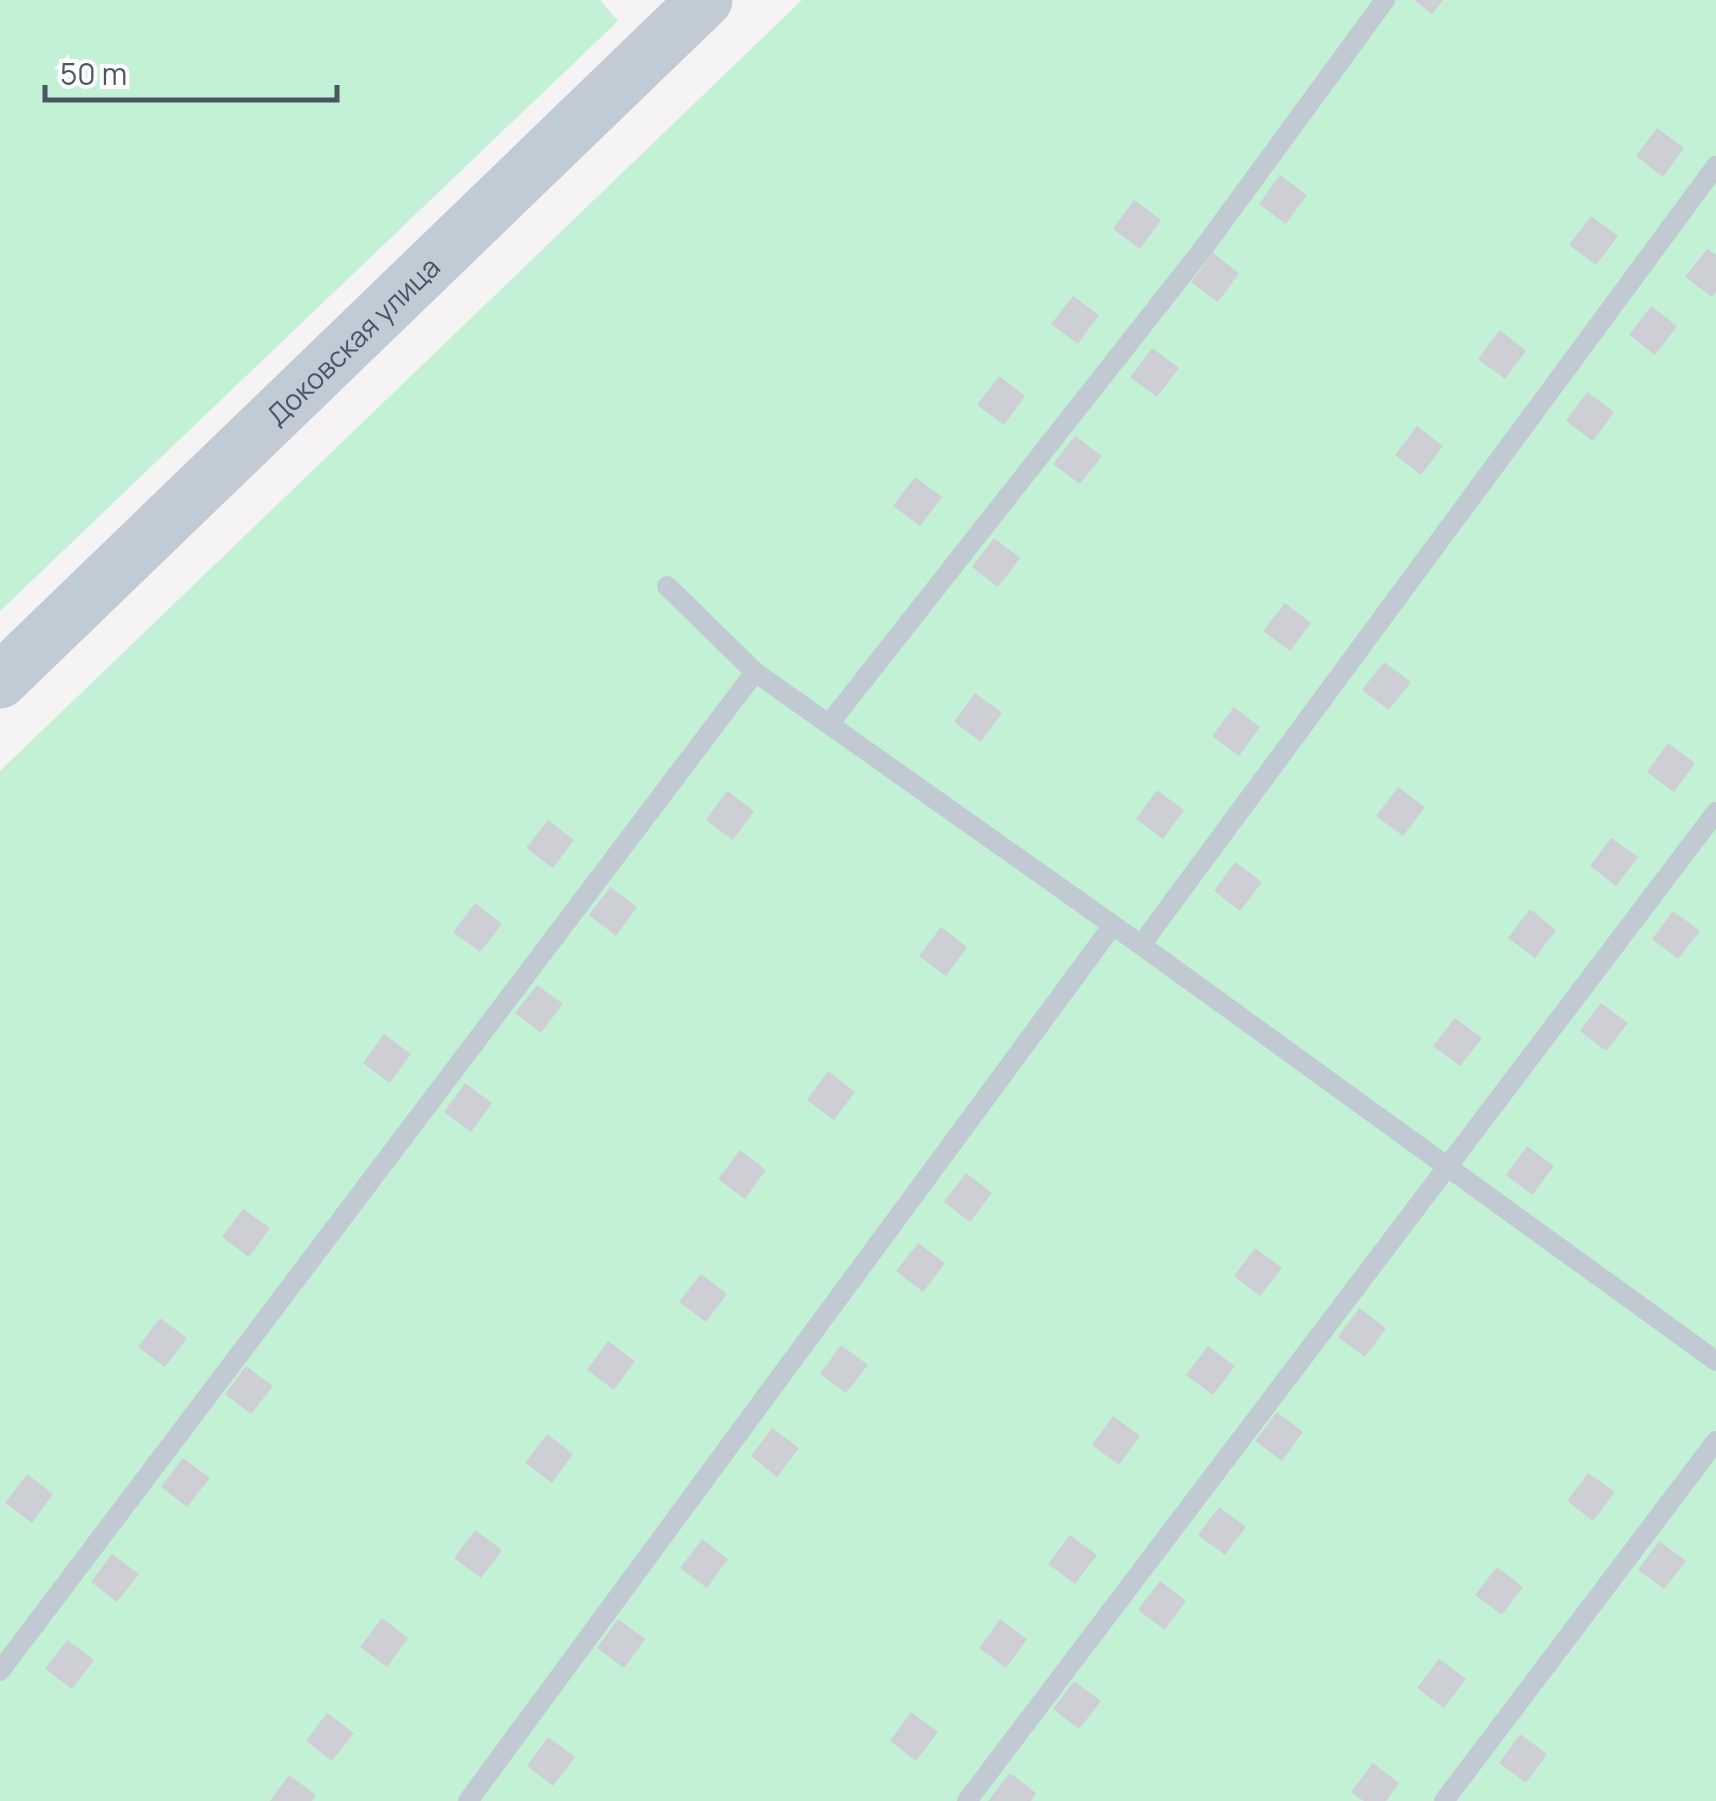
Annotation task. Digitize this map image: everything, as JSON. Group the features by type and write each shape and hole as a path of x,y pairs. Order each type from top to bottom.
{"street":[{"name":"Доковская улица","path":"0,682 705,0"}],"lane":[{"path":"829,724 1202,250 1385,0"},
{"path":"1141,945 1716,166"},
{"path":"668,586 755,672 1141,945 1716,1361"},
{"path":"0,1671 755,672"},
{"path":"967,1801 1716,812"},
{"path":"468,1801 1112,925"},
{"path":"1444,1801 1716,1441"}],"green space":[{"path":"0,0 600,0 618,21 0,611"},
{"path":"802,0 1716,0 1716,1801 0,1801 0,771"}],"building":[{"path":"1414,0 1443,0 1432,14"},
{"path":"1657,128 1684,148 1663,177 1636,156"},
{"path":"1280,175 1307,195 1286,224 1259,204"},
{"path":"1134,200 1161,220 1140,249 1113,229"},
{"path":"1591,216 1618,236 1596,265 1569,245"},
{"path":"1707,249 1716,255 1716,292 1712,297 1685,277"},
{"path":"1213,253 1239,273 1218,302 1191,282"},
{"path":"1073,296 1099,315 1078,344 1051,324"},
{"path":"1651,306 1677,326 1655,355 1629,335"},
{"path":"1500,330 1526,351 1505,379 1478,359"},
{"path":"1152,348 1179,368 1157,397 1130,377"},
{"path":"999,376 1025,396 1004,425 977,405"},
{"path":"1587,392 1614,412 1593,441 1566,421"},
{"path":"1417,426 1443,446 1421,475 1395,455"},
{"path":"1075,436 1102,456 1080,484 1053,464"},
{"path":"915,477 942,497 920,526 893,506"},
{"path":"994,538 1020,558 998,587 972,567"},
{"path":"1285,603 1311,623 1290,651 1263,631"},
{"path":"1384,662 1411,682 1389,710 1362,690"},
{"path":"975,693 1002,713 981,742 954,722"},
{"path":"1234,707 1260,727 1239,756 1212,736"},
{"path":"1668,743 1695,763 1674,792 1647,772"},
{"path":"1398,787 1425,807 1403,836 1376,816"},
{"path":"1157,790 1184,810 1163,839 1136,819"},
{"path":"727,791 754,811 733,840 706,820"},
{"path":"548,820 574,840 553,868 526,848"},
{"path":"1611,838 1638,857 1616,886 1590,866"},
{"path":"1235,862 1262,882 1240,911 1214,891"},
{"path":"610,887 637,907 616,936 589,915"},
{"path":"475,903 502,924 480,952 453,932"},
{"path":"1530,909 1556,930 1535,958 1508,938"},
{"path":"1673,911 1700,931 1678,959 1652,939"},
{"path":"941,927 967,947 946,976 919,956"},
{"path":"537,985 563,1004 541,1033 515,1013"},
{"path":"1601,1003 1628,1023 1606,1051 1580,1031"},
{"path":"1455,1018 1482,1038 1460,1066 1433,1046"},
{"path":"384,1034 411,1054 390,1083 363,1063"},
{"path":"828,1071 855,1092 834,1120 807,1100"},
{"path":"465,1083 492,1103 471,1132 444,1112"},
{"path":"1527,1146 1554,1166 1532,1195 1506,1175"},
{"path":"740,1150 766,1170 745,1199 718,1179"},
{"path":"966,1173 992,1193 970,1222 944,1202"},
{"path":"243,1209 270,1228 249,1257 222,1237"},
{"path":"918,1243 945,1263 923,1292 896,1271"},
{"path":"1255,1248 1282,1268 1260,1296 1234,1276"},
{"path":"701,1274 727,1294 706,1322 679,1302"},
{"path":"1359,1308 1386,1328 1365,1357 1338,1337"},
{"path":"160,1318 187,1338 165,1367 138,1347"},
{"path":"608,1341 635,1361 614,1390 587,1370"},
{"path":"841,1345 868,1365 846,1393 820,1374"},
{"path":"1208,1346 1235,1366 1213,1395 1186,1375"},
{"path":"246,1366 273,1386 251,1414 225,1394"},
{"path":"1277,1412 1303,1432 1282,1461 1255,1441"},
{"path":"1113,1416 1140,1436 1119,1465 1092,1445"},
{"path":"772,1428 799,1448 777,1477 751,1456"},
{"path":"547,1434 573,1454 552,1483 525,1463"},
{"path":"183,1458 210,1478 187,1507 161,1487"},
{"path":"1588,1473 1615,1492 1593,1521 1567,1501"},
{"path":"27,1474 53,1494 32,1523 5,1503"},
{"path":"1219,1507 1246,1527 1225,1555 1198,1535"},
{"path":"475,1530 502,1550 481,1578 454,1558"},
{"path":"1070,1535 1097,1555 1075,1584 1048,1564"},
{"path":"702,1539 728,1559 707,1588 680,1568"},
{"path":"1659,1541 1686,1561 1664,1589 1638,1570"},
{"path":"112,1554 139,1574 117,1602 91,1582"},
{"path":"1497,1567 1523,1587 1502,1615 1475,1595"},
{"path":"1160,1581 1186,1601 1165,1630 1138,1610"},
{"path":"382,1618 408,1638 387,1667 360,1647"},
{"path":"618,1619 645,1639 624,1668 597,1648"},
{"path":"1000,1619 1027,1639 1006,1668 979,1648"},
{"path":"67,1640 94,1660 72,1689 45,1669"},
{"path":"1439,1659 1466,1679 1444,1708 1417,1688"},
{"path":"1074,1681 1101,1701 1079,1729 1053,1709"},
{"path":"911,1712 938,1732 916,1761 890,1741"},
{"path":"327,1713 354,1733 332,1761 306,1741"},
{"path":"1520,1734 1547,1754 1526,1783 1499,1763"},
{"path":"548,1737 575,1757 553,1786 527,1766"},
{"path":"1373,1763 1399,1783 1386,1801 1364,1801 1351,1792"},
{"path":"1010,1773 1036,1793 1031,1801 988,1801"},
{"path":"289,1775 316,1795 312,1801 270,1801"}]}
